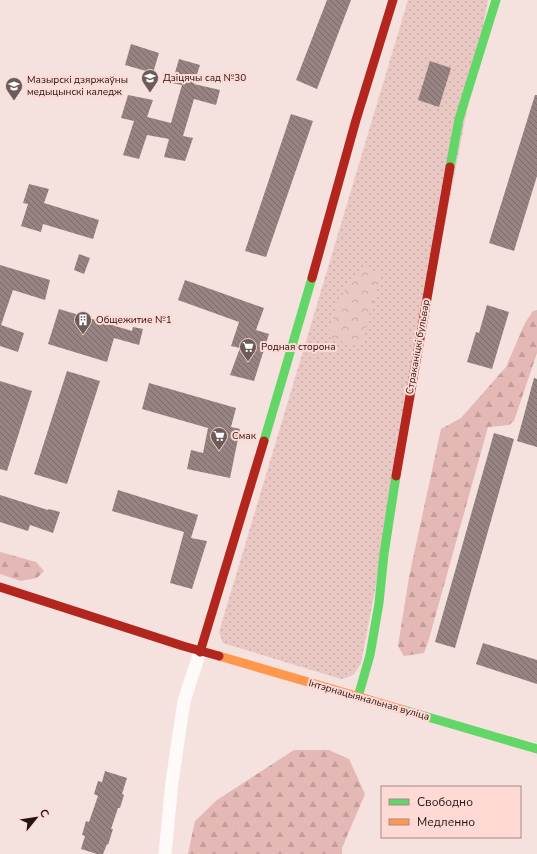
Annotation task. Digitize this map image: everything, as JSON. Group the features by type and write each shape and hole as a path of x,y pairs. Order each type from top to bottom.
{"street":[{"path":"165,854 172,782 184,701 270,424 356,120 393,0"},
{"name":"Страканіцкі бульвар","path":"358,697 372,648 399,453 459,119 496,0"},
{"name":"Інтэрнацыянальная вуліца","path":"0,587 200,652 537,749"}],"green space":[{"path":"408,0 488,0 361,663 354,674 341,679 223,643 219,632"},
{"path":"364,267 381,274 360,347 328,337 339,299"},
{"path":"537,310 537,353 514,421 509,425 488,427 424,653 404,656 398,646 409,577 441,429 461,418 506,367 525,323 533,311"},
{"path":"0,552 36,562 44,571 37,578 21,581 0,574"},
{"path":"294,750 329,750 349,759 365,794 342,848 342,854 188,854 195,821 217,800"}],"building":[{"path":"327,0 351,0 317,89 296,80"},
{"path":"131,44 159,53 153,73 125,65"},
{"path":"179,59 200,65 194,84 220,90 216,105 194,99 183,136 193,138 185,161 164,157 169,139 147,135 139,159 123,155 134,121 121,118 128,95 153,100 147,117 171,123 182,85 172,83"},
{"path":"430,61 451,68 439,107 418,100"},
{"path":"535,95 537,95 537,176 514,251 489,243"},
{"path":"291,114 313,121 266,257 245,251"},
{"path":"29,184 49,189 44,203 99,220 93,239 43,224 41,232 21,226 28,204 23,203"},
{"path":"79,254 90,258 84,274 74,270"},
{"path":"0,265 50,280 45,300 13,290 1,325 24,333 18,352 0,346"},
{"path":"185,280 264,308 256,330 269,334 254,381 230,375 240,348 231,346 239,322 178,300"},
{"path":"487,305 509,312 492,369 467,362 476,332 479,333"},
{"name":"Общежитие №1","path":"59,309 132,331 133,327 143,329 139,345 114,338 107,362 48,344"},
{"path":"67,371 100,381 67,484 34,474"},
{"path":"534,378 537,379 537,447 517,441"},
{"path":"0,381 32,391 7,471 0,469"},
{"path":"149,383 236,408 231,427 240,429 230,478 187,469 191,450 203,453 208,428 142,409"},
{"path":"494,433 514,439 455,648 435,642"},
{"path":"118,490 198,515 191,538 207,541 192,589 170,583 184,532 112,511"},
{"path":"0,495 48,510 60,512 53,533 30,525 28,531 0,522"},
{"path":"483,643 537,660 537,684 476,664"},
{"path":"105,771 127,778 122,794 124,795 111,829 113,829 108,845 107,844 103,854 97,854 81,849 85,836 82,835 86,821 89,822 98,796 94,794 98,781 102,782"}],"traffic: fast":[{"path":"450,167 459,119 496,0"},
{"path":"264,441 312,278"},
{"path":"358,697 370,655 379,603 384,554 396,476"},
{"path":"404,710 537,749"}],"traffic: slow":[{"path":"219,656 404,710"}],"traffic: jam":[{"path":"312,278 356,120 393,0"},
{"path":"396,476 450,167"},
{"path":"200,652 264,441"},
{"path":"0,587 183,646 219,656"}],"place":[{"name":"Дзіцячы сад №30","path":"150,93"},
{"name":"Мазырскі дзяржаўны медыцынскі каледж","path":"14,101"},
{"name":"Общежитие №1","path":"83,335"},
{"name":"Родная сторона","path":"248,362"},
{"name":"Смак","path":"219,451"}]}
